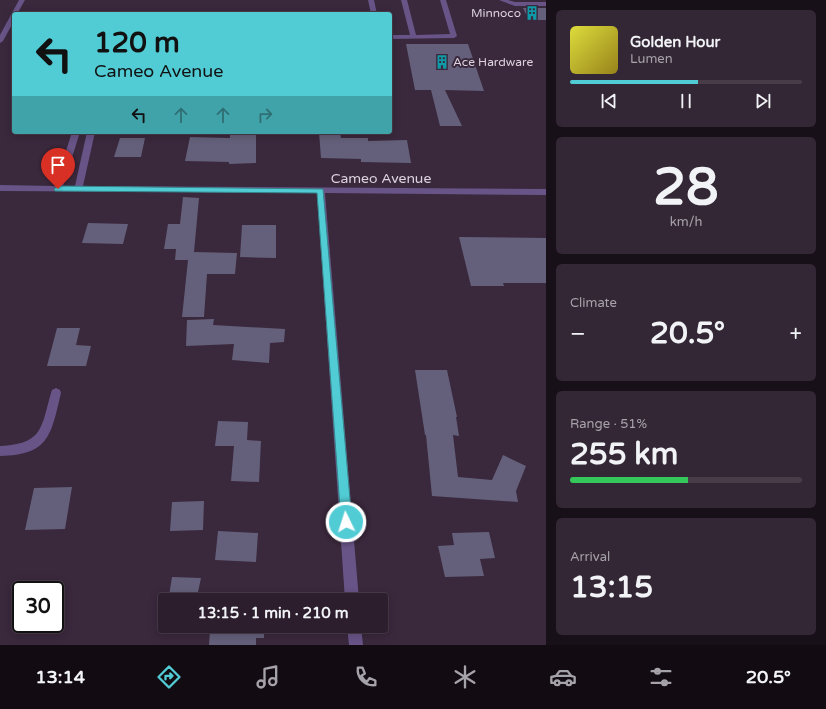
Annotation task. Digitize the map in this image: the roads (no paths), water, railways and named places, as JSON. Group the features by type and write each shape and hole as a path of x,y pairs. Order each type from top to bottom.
{"street":[{"path":"15,12 22,0"},
{"path":"371,0 374,12"},
{"path":"404,0 413,36"},
{"path":"392,37 454,36 443,0"},
{"path":"502,0 515,4 546,4"},
{"path":"0,41 12,18"},
{"path":"58,189 75,134"},
{"path":"78,189 91,134"},
{"name":"Cameo Avenue","path":"0,188 546,192"},
{"path":"320,190 351,593"},
{"path":"0,451 11,451 32,444 45,432 56,393"},
{"path":"355,633 356,645"}],"place":[{"name":"Minnoco","path":"532,13"},
{"name":"Ace Hardware","path":"442,62"}]}
